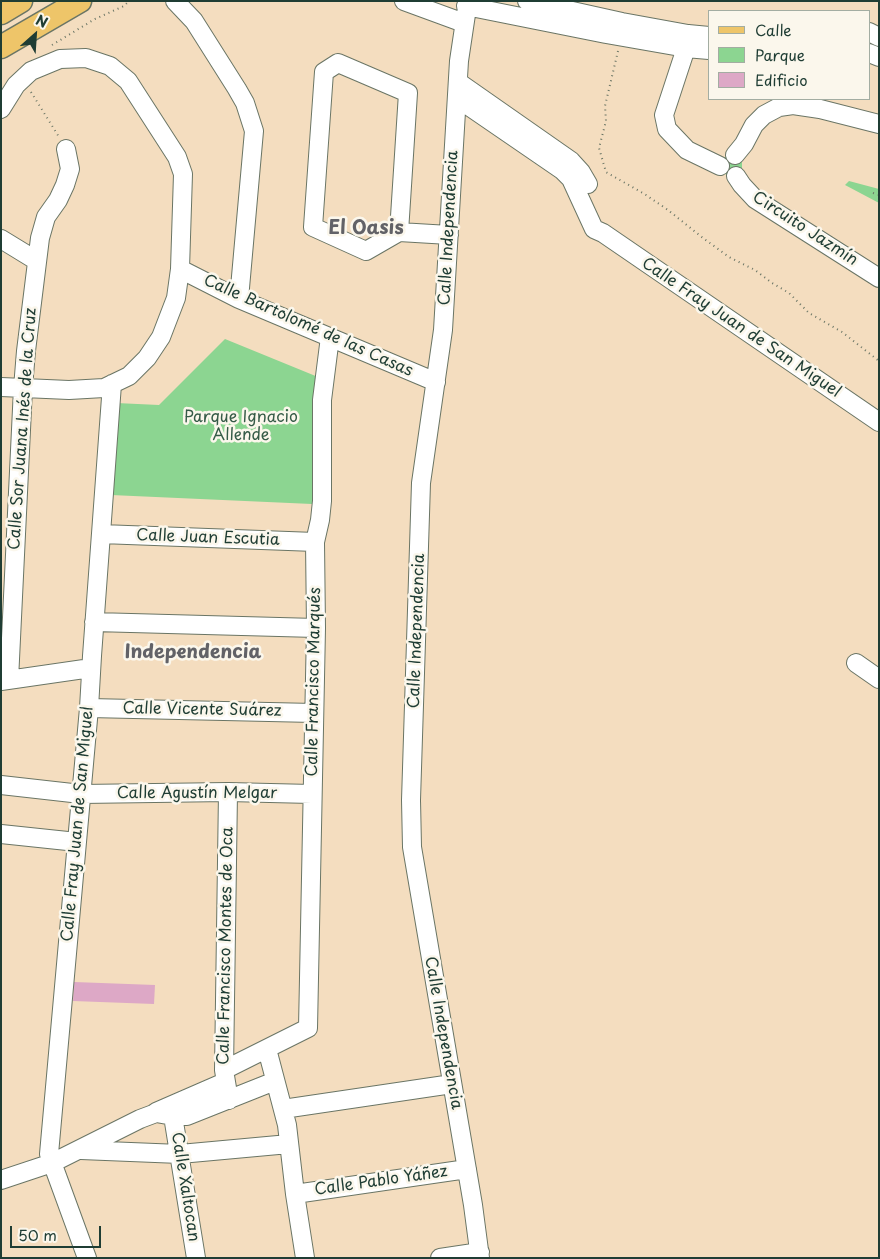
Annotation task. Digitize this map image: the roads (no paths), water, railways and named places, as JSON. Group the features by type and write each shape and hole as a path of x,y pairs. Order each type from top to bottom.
{"main road":[{"path":"1,13 21,1"},
{"path":"1,47 80,1"}],"street":[{"path":"175,1 194,21 237,89 245,103 254,131 239,299"},
{"path":"404,1 687,41 708,50"},
{"path":"527,1 612,30"},
{"name":"Calle Independencia","path":"466,10 459,61 443,330 421,483 411,800 412,847 480,1255"},
{"path":"687,41 708,36"},
{"path":"687,41 664,115 667,129 688,150 720,166 725,175 736,176 741,171 742,165 740,159 735,155 730,155 726,156 720,166"},
{"path":"1,109 16,85 31,71 60,59 86,58 110,66 128,82 177,157 183,174 180,269 176,298 161,337 147,358 129,376 104,388 69,390 1,387"},
{"path":"399,232 408,93 338,63 324,72 313,227 366,252 399,232 449,235"},
{"name":"Calle Fray Juan de San Miguel","path":"458,90 571,162 576,175 590,187 604,225 603,233 879,422"},
{"path":"735,155 744,144 754,125 764,115 779,107 793,105 820,109 879,124"},
{"name":"Calle Sor Juana Inés de la Cruz","path":"5,680 23,388 37,261 40,238 46,217 58,200 70,169 66,149"},
{"name":"Circuito Jazmín","path":"736,176 755,199 879,278"},
{"path":"1,239 37,261"},
{"name":"Calle Bartolomé de las Casas","path":"180,269 239,299 436,382"},
{"name":"Calle Francisco Marqués","path":"267,1049 308,1028 316,628 315,542 322,501 322,400 330,337"},
{"name":"Calle Fray Juan de San Miguel","path":"87,1258 49,1154 89,708 112,384"},
{"name":"Calle Juan Escutia","path":"101,534 315,542"},
{"path":"94,622 316,628"},
{"path":"856,663 879,679"},
{"path":"5,680 91,668"},
{"name":"Calle Vicente Suárez","path":"89,708 314,713"},
{"name":"Calle Agustín Melgar","path":"1,785 81,794 228,792 312,794"},
{"name":"Calle Francisco Montes de Oca","path":"228,792 225,1076 229,1100"},
{"path":"1,834 77,842"},
{"path":"1,1180 52,1163 140,1119 156,1113 225,1076 267,1049 286,1125 294,1194 305,1258"},
{"path":"156,1113 187,1116 275,1081"},
{"path":"282,1109 452,1084"},
{"name":"Calle Xaltocan","path":"173,1116 196,1258"},
{"path":"78,1150 180,1154 289,1144"},
{"name":"Calle Pablo Yáñez","path":"294,1194 467,1169"},
{"path":"440,1258 480,1255"}],"district":[{"name":"El Oasis","path":"366,229"},
{"name":"Independencia","path":"193,653"}],"park label":[{"name":"Parque Ignacio Allende","path":"241,427"}]}
